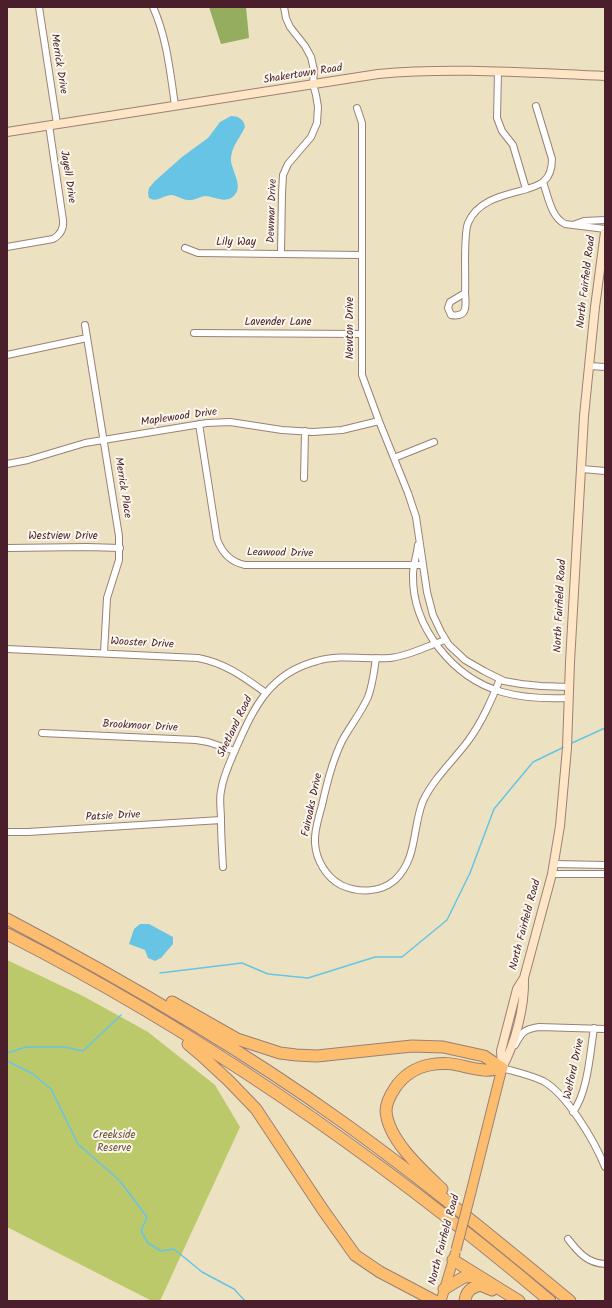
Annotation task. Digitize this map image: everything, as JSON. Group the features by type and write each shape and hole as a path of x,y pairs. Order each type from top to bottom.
{"highway":[{"path":"7,919 81,958 176,1013 343,1122 414,1175 570,1301"},
{"path":"7,934 140,1008 231,1064 330,1130 407,1187 550,1301"},
{"path":"81,958 128,978 237,1039 265,1049 296,1055 317,1056 412,1046 443,1047 484,1056 502,1068"},
{"path":"140,1008 201,1055 256,1109 322,1210 356,1255 380,1272 435,1301"},
{"path":"482,1229 420,1168 398,1140 389,1125 386,1109 390,1095 401,1079 412,1071 428,1065 451,1063 485,1070 502,1068"},
{"path":"454,1255 478,1276 519,1301"},
{"path":"444,1289 464,1277 478,1276"},
{"path":"465,1301 466,1293 472,1288 480,1285 515,1301"}],"main road":[{"name":"Shakertown Road","path":"7,132 313,84 406,72 448,70 605,76"},
{"name":"North Fairfield Road","path":"441,1301 471,1192 502,1068 510,1053 524,991 524,978 554,864 567,748 568,698 584,416 605,232"},
{"name":"North Fairfield Road","path":"502,1068 501,1051 517,989 524,978"}],"street":[{"name":"Merrick Drive","path":"39,7 58,124"},
{"path":"153,7 160,23 165,43 175,105"},
{"name":"Dewmar Drive","path":"281,253 283,175 288,164 311,137 317,123 318,107 313,84 314,70 311,57 305,46 290,27 286,18 284,7"},
{"path":"498,72 497,118 502,131 512,145 526,189"},
{"path":"466,293 466,232 468,222 479,209 492,199 544,182 552,168 552,159 536,106"},
{"name":"Newton Drive","path":"356,108 362,123 362,375 416,517 430,606 445,640 465,660 500,679 521,684 569,687"},
{"name":"Jayell Drive","path":"7,247 49,240 56,237 61,232 63,220 48,125"},
{"path":"544,182 555,216 560,222 571,225 605,229"},
{"path":"571,225 584,221 605,220"},
{"name":"Lily Way","path":"185,248 198,253 361,255"},
{"name":"Merrick Place","path":"85,325 116,511 120,548 118,566 107,598 104,653"},
{"name":"Lavender Lane","path":"194,333 361,334"},
{"path":"7,355 87,338"},
{"path":"589,366 605,366"},
{"name":"Maplewood Drive","path":"7,464 28,460 76,445 104,439 199,424 230,422 275,429 305,431 342,430 379,421"},
{"name":"Leawood Drive","path":"199,424 217,539 223,552 230,559 245,565 423,565"},
{"path":"304,478 305,431"},
{"path":"394,458 434,442"},
{"path":"582,469 605,471"},
{"name":"Newton Drive","path":"419,539 413,575 418,605 423,621 435,643 448,659 478,682 496,690 534,698 568,698"},
{"name":"Westview Drive","path":"7,548 87,546 120,548"},
{"name":"Shetland Road","path":"223,867 221,790 227,769 235,751 251,717 266,693 279,680 293,670 312,662 329,658 396,657 445,640"},
{"name":"Wooster Drive","path":"7,649 188,657 207,660 220,664 238,673 266,693"},
{"name":"Fairoaks Drive","path":"376,658 373,680 368,697 346,733 335,758 315,835 317,855 324,871 337,883 355,890 368,891 383,887 393,881 406,866 411,854 424,799 441,772 477,730 500,679"},
{"name":"Brookmoor Drive","path":"42,733 196,740 208,742 235,751"},
{"name":"Patsie Drive","path":"7,832 221,820"},
{"path":"554,864 605,865"},
{"path":"552,874 605,874"},
{"path":"510,1053 522,1033 528,1028 605,1029"},
{"name":"Welford Drive","path":"573,1112 579,1104 583,1090 594,1028"},
{"path":"502,1068 521,1073 543,1082 559,1094 593,1140 605,1167"},
{"path":"568,1239 580,1254 597,1263 605,1264"}],"green space":[{"path":"209,7 246,7 249,38 221,44"},
{"name":"Creekside Reserve","path":"7,960 83,996 148,1032 215,1085 240,1127 160,1301 152,1301 7,1227"}],"water":[{"path":"231,116 240,118 245,127 234,147 231,156 238,186 238,190 233,197 225,200 205,196 185,200 172,195 155,200 149,198 149,188 155,181 182,157 208,138 220,122"},
{"path":"140,924 149,924 173,937 173,944 161,958 155,961 148,958 145,950 129,944 134,929"}],"waterway":[{"path":"572,743 605,728"},
{"path":"160,973 242,963 268,974 308,978 375,957 402,957 447,920 470,873 494,809 533,762 562,748"},
{"path":"7,1053 26,1047 64,1047 83,1051 121,1015"},
{"path":"7,1061 33,1074 51,1089 78,1144 120,1181 147,1217 141,1231 148,1243 161,1251 174,1249 202,1272 234,1289 245,1301"}]}
